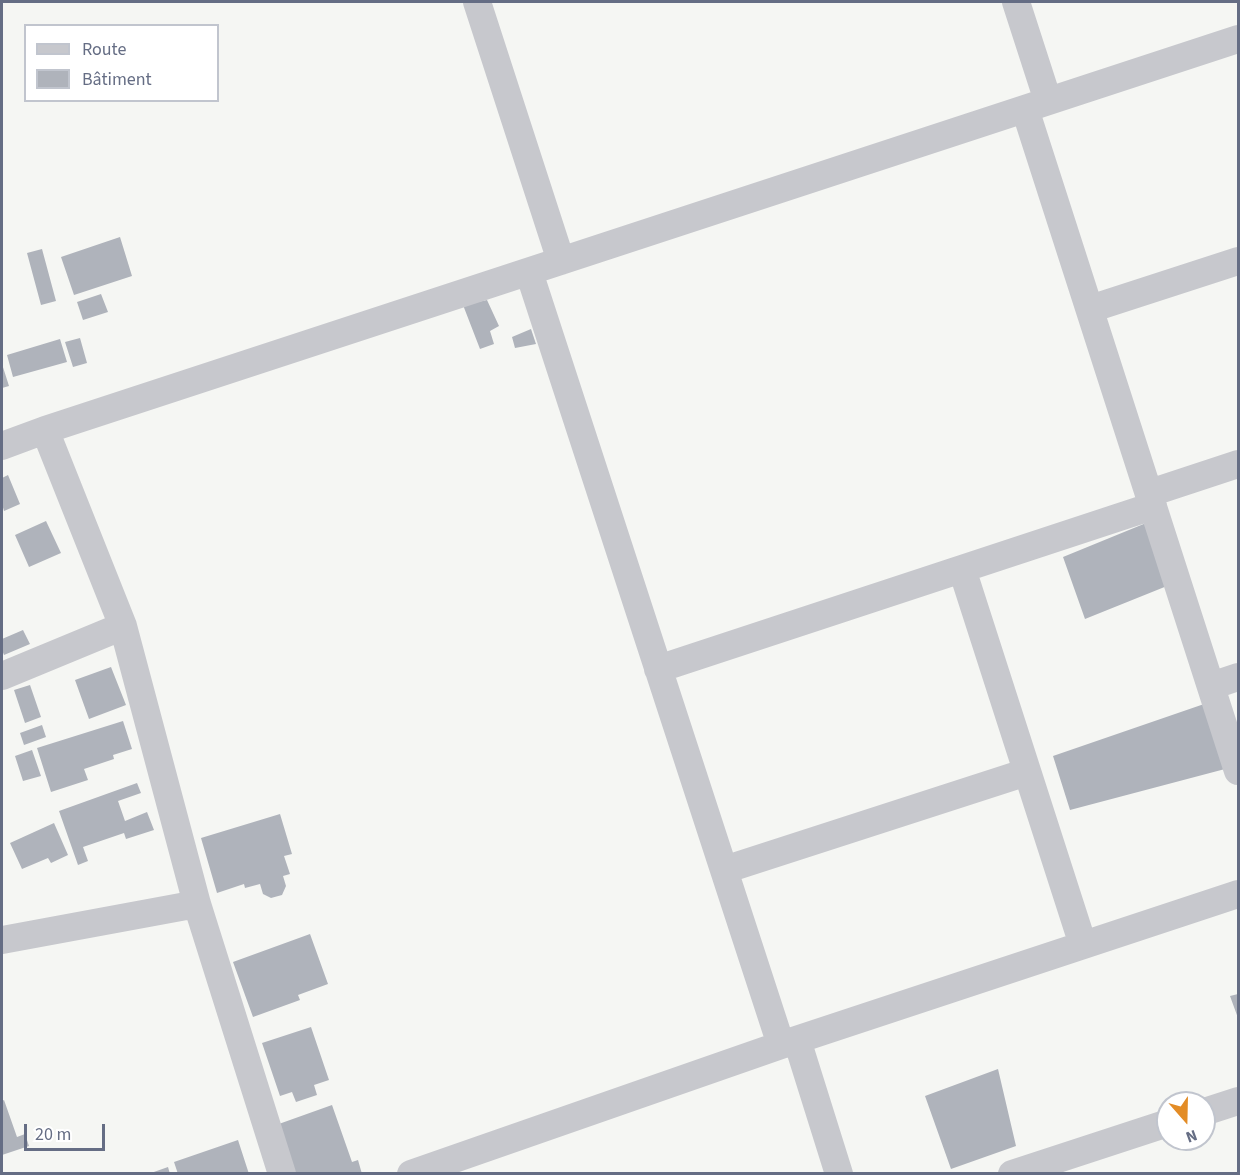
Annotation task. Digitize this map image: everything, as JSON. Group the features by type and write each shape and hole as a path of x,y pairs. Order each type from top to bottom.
{"street":[{"path":"477,2 561,261"},
{"path":"1016,2 1037,105 1090,309 1239,771"},
{"path":"2,446 1239,39"},
{"path":"1090,309 1239,261"},
{"path":"529,272 724,870 839,1173"},
{"path":"45,430 123,626 197,904 282,1173"},
{"path":"658,669 962,569 1151,500 1239,464"},
{"path":"962,569 1083,945"},
{"path":"2,676 123,626"},
{"path":"1211,686 1239,676"},
{"path":"724,870 1027,772"},
{"path":"411,1173 789,1043 1239,894"},
{"path":"2,940 197,904"},
{"path":"1216,1108 1239,1101"},
{"path":"1012,1173 1156,1127"}],"building":[{"path":"120,237 132,276 74,295 61,257"},
{"path":"42,249 56,301 41,305 27,253"},
{"path":"101,294 108,312 83,320 77,302"},
{"path":"487,300 499,326 490,331 494,344 480,349 463,305"},
{"path":"531,329 536,344 515,348 512,337"},
{"path":"80,338 87,363 73,367 65,342"},
{"path":"60,339 67,362 13,377 7,355"},
{"path":"2,364 9,386 2,388"},
{"path":"8,475 20,504 4,511 2,478"},
{"path":"46,521 61,553 29,567 15,535"},
{"path":"1151,521 1167,586 1085,619 1063,557"},
{"path":"23,630 30,644 4,655 2,639"},
{"path":"111,667 126,705 89,719 75,680"},
{"path":"30,685 41,717 25,723 14,690"},
{"path":"1207,703 1225,769 1070,810 1053,756"},
{"path":"123,721 132,749 113,755 114,759 84,769 88,780 51,792 37,748"},
{"path":"42,725 46,737 24,745 20,733"},
{"path":"32,750 41,776 23,781 15,756"},
{"path":"137,783 141,793 118,801 125,821 147,812 154,830 126,839 124,833 83,847 88,861 78,865 59,811"},
{"path":"280,814 292,854 284,856 290,874 283,876 286,886 282,895 271,898 263,894 260,884 245,888 244,884 217,893 201,838"},
{"path":"54,823 68,855 51,863 48,858 22,869 10,843"},
{"path":"310,934 328,984 298,995 300,1000 253,1017 233,962"},
{"path":"1238,994 1238,1018 1230,996"},
{"path":"311,1027 329,1080 314,1085 317,1095 296,1102 292,1092 280,1096 262,1043"},
{"path":"998,1069 1016,1146 951,1169 925,1096"},
{"path":"4,1100 17,1137 25,1134 29,1146 2,1155 2,1101"},
{"path":"332,1105 352,1162 358,1160 362,1174 293,1174 276,1125"},
{"path":"238,1140 249,1174 178,1174 174,1162"},
{"path":"168,1167 170,1174 151,1174 151,1173"}]}
